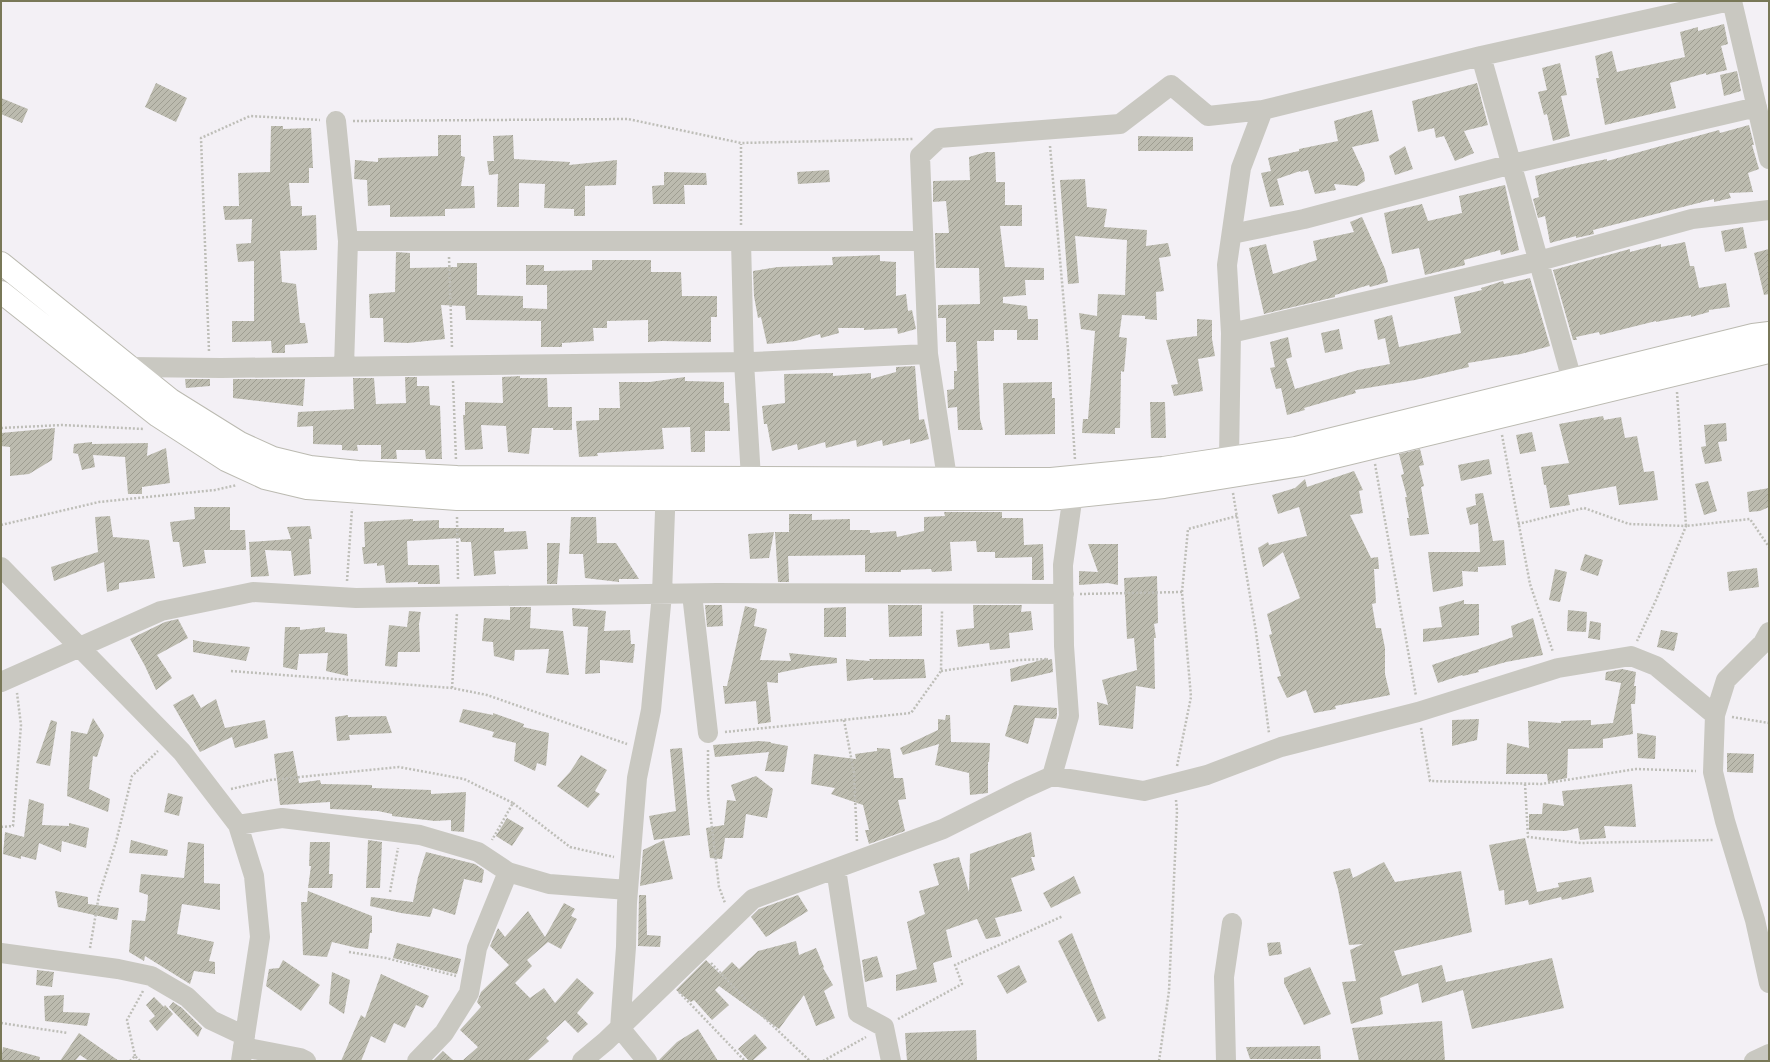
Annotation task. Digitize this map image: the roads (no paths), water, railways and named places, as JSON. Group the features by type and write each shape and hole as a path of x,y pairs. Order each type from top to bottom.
{"main road":[{"path":"1,263 171,400 240,443 273,458 310,467 358,472 666,488 946,489 1051,478 1075,486 1163,468 1301,465 1769,352"},
{"path":"1,292 158,416 226,460 265,478 307,488 457,499 666,488"},
{"path":"1230,467 1296,448 1753,335 1769,333"}],"street":[{"path":"946,489 928,354 920,156 939,138 1120,124 1171,85 1208,116 1263,110 1481,56 1731,1 1769,159"},
{"path":"1481,56 1572,380"},
{"path":"1232,234 1304,219 1512,164 1757,107"},
{"path":"1230,467 1231,333 1227,265 1241,168 1263,110"},
{"path":"336,121 348,241 344,366"},
{"path":"1231,333 1539,261 1692,219 1769,210"},
{"path":"348,241 923,241"},
{"path":"741,241 744,362 751,488"},
{"path":"117,384 130,367 744,362 928,354"},
{"path":"1052,776 1069,716 1065,658 1063,565 1075,486"},
{"path":"647,1061 620,1028 626,947 628,890 637,778 651,710 662,594 666,488"},
{"path":"1,567 182,752 238,825 254,876 260,937 243,1048"},
{"path":"8,679 161,611 253,592 346,597 662,594 1064,594"},
{"path":"692,594 708,733"},
{"path":"1769,632 1763,643 1726,680 1715,715 1713,772 1730,839 1755,920 1769,983"},
{"path":"582,1061 620,1028 753,900 943,829 1052,776 1144,791 1207,775 1272,750 1418,712 1558,668 1631,656 1656,666 1715,715"},
{"path":"238,825 282,818 420,835 483,854 508,872 549,884 628,890"},
{"path":"836,869 858,1013 884,1027 892,1061"},
{"path":"417,1061 444,1033 469,993 477,948 508,872"},
{"path":"1226,1061 1224,977 1232,923"},
{"path":"1,953 118,969 151,976 187,997 243,1048 300,1058 306,1061"},
{"path":"1754,1061 1769,1054"}]}
